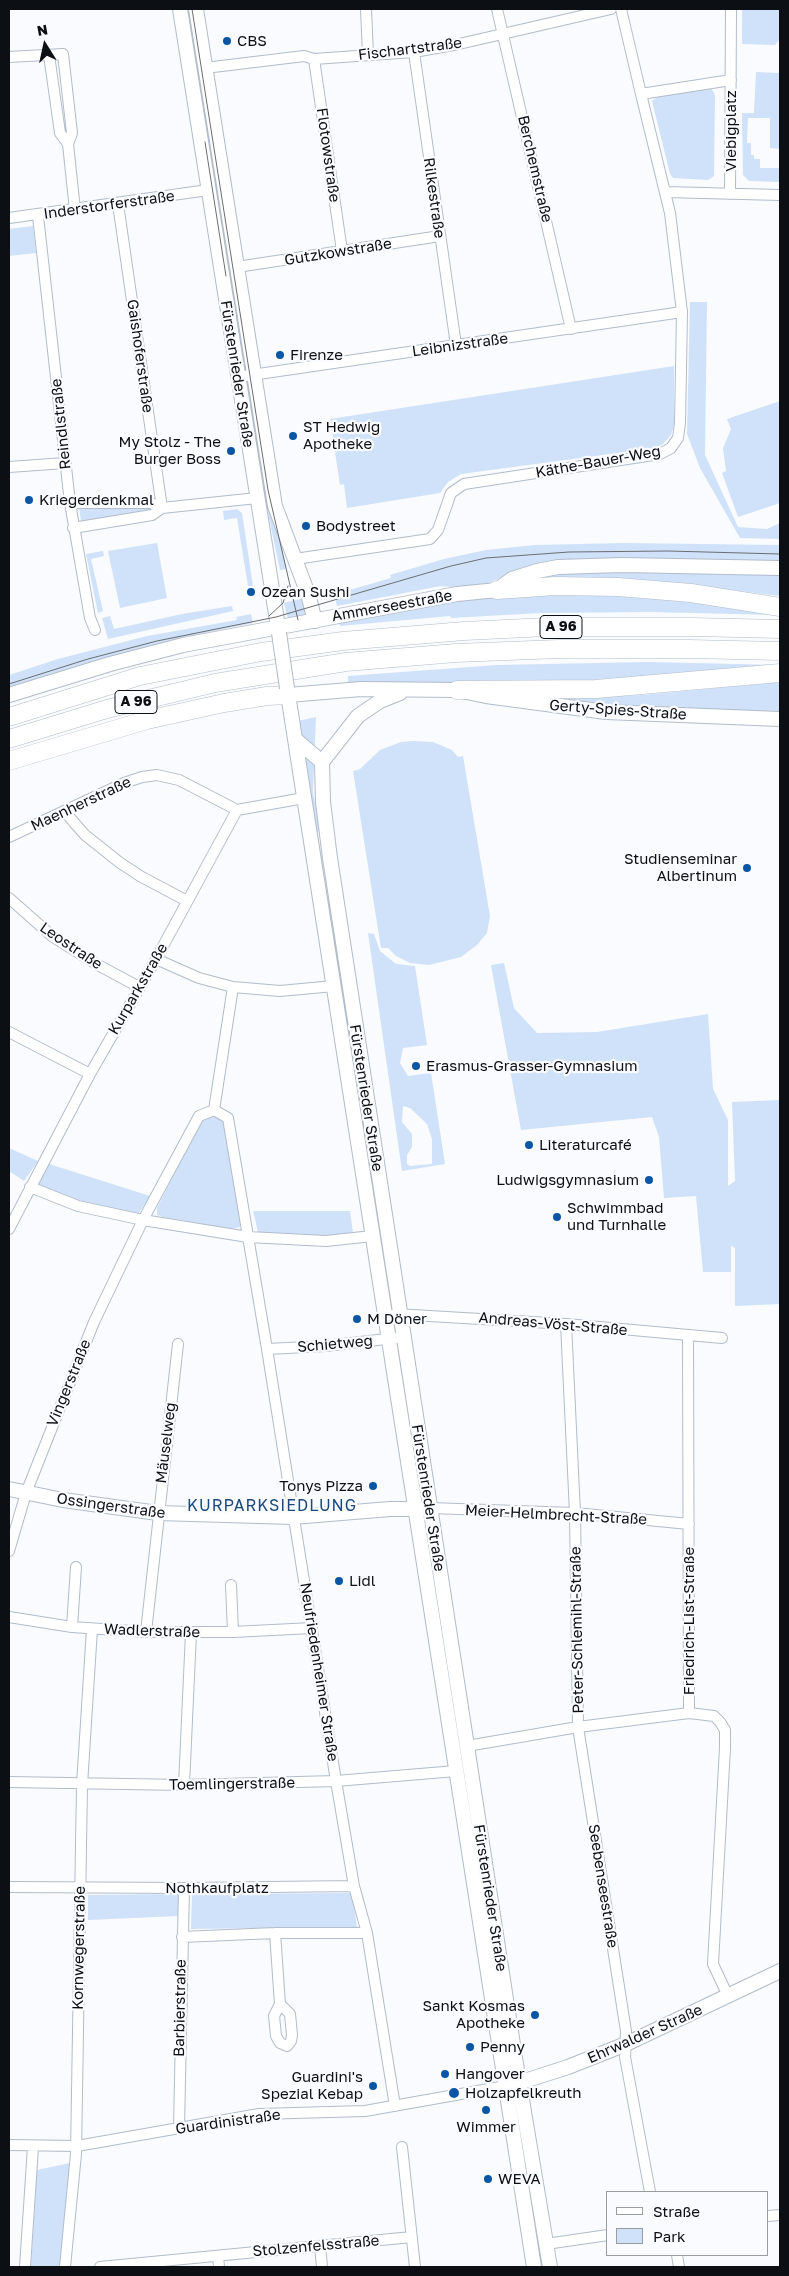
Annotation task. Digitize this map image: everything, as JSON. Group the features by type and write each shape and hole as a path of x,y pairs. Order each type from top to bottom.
{"highway":[{"path":"497,590 555,586 618,587 691,593 780,606"},
{"name":"A 96","path":"9,717 149,674 261,652 342,641 464,630 547,627 780,629"},
{"name":"A 96","path":"9,740 107,709 215,683 346,662 456,653 559,650 689,649 780,651"},
{"path":"458,690 596,689 780,673"},
{"path":"9,761 147,720 288,691"}],"main road":[{"name":"Fürstenrieder Straße","path":"180,9 388,1340 467,1746 513,2085 534,2267"},
{"name":"Fürstenrieder Straße","path":"196,9 275,506 315,621"},
{"name":"Ammerseestraße","path":"9,695 110,664 183,646 278,630 315,621 457,594 497,590 512,579 537,570 558,567 622,565 780,568"},
{"path":"288,691 361,689 458,690"},
{"path":"295,739 322,762 358,716 380,701 407,690"},
{"name":"Gerty-Spies-Straße","path":"458,690 486,696 606,712 780,719"},
{"name":"Fürstenrieder Straße","path":"322,762 323,802 330,858 400,1314 422,1509 456,1771 513,2085 550,2267"},
{"name":"Ossingerstraße","path":"9,1489 63,1500 158,1513 293,1517 422,1509"},
{"name":"Ehrwalder Straße","path":"513,2085 626,2044 780,1972"}],"street":[{"path":"366,9 368,55"},
{"name":"Berchemstraße","path":"497,9 571,329"},
{"name":"Fischartstraße","path":"205,68 304,56 314,59 414,52 611,9"},
{"path":"621,9 665,192 780,195"},
{"path":"731,9 731,80"},
{"name":"Rilkestraße","path":"414,52 456,345"},
{"path":"9,57 63,54 72,132 68,144 75,210"},
{"name":"Flotowstraße","path":"314,59 342,251"},
{"name":"Viebigplatz","path":"641,94 731,80 730,194"},
{"name":"Inderstorferstraße","path":"9,218 38,216 208,190"},
{"name":"Käthe-Bauer-Weg","path":"295,559 430,539 438,530 451,493 457,487 476,482 660,454 671,448 678,438 680,423 682,312 675,242 665,192"},
{"name":"Gaishoferstraße","path":"118,204 162,508"},
{"name":"Reindlstraße","path":"38,216 73,528 90,618 95,630"},
{"name":"Gutzkowstraße","path":"237,267 440,236"},
{"name":"Leibnizstraße","path":"238,377 682,312"},
{"path":"9,467 65,462"},
{"path":"73,528 152,515 162,508 257,498"},
{"path":"70,503 151,503 162,508"},
{"name":"Maenherstraße","path":"9,837 124,783 142,777 157,775 179,780 237,810"},
{"path":"237,810 304,798"},
{"name":"Kurparkstraße","path":"9,1229 90,1074 156,959 237,810"},
{"path":"64,811 85,835 119,862 140,876 187,901"},
{"name":"Leostraße","path":"9,898 53,936 98,965 139,987"},
{"path":"156,959 199,978 233,987 280,991 334,986"},
{"path":"214,1110 233,987"},
{"path":"9,1032 90,1074"},
{"name":"Vingerstraße","path":"9,1551 26,1493 94,1322 143,1220 198,1116 214,1110"},
{"name":"Neufriedenheimer Straße","path":"214,1110 228,1118 336,1781 354,1886 367,1933 395,2106"},
{"path":"30,1187 78,1206 143,1220 248,1237 326,1241 372,1236"},
{"name":"Andreas-Vöst-Straße","path":"384,1315 400,1314 566,1324 722,1338"},
{"name":"Peter-Schlemihl-Straße","path":"566,1324 575,1513 578,1727"},
{"name":"Friedrich-List-Straße","path":"688,1336 689,1713 714,1716 724,1730 714,1964 728,1996"},
{"name":"Schietweg","path":"267,1349 388,1340 403,1337"},
{"name":"Mäuselweg","path":"146,1632 178,1344"},
{"name":"Meier-Helmbrecht-Straße","path":"422,1509 575,1513 689,1524"},
{"path":"72,1627 76,1567"},
{"path":"231,1585 233,1632"},
{"name":"Wadlerstraße","path":"9,1617 72,1627 146,1632 233,1632 312,1628"},
{"name":"Kornwegerstraße","path":"65,2267 76,2146 82,1785 92,1629"},
{"path":"184,1785 191,1633"},
{"path":"467,1746 578,1727 689,1713"},
{"name":"Seebenseestraße","path":"578,1727 626,2031 625,2057 650,2191"},
{"name":"Toemlingerstraße","path":"9,1782 82,1785 184,1785 336,1781 456,1771"},
{"name":"Nothkaufplatz","path":"9,1887 184,1888 354,1886"},
{"name":"Barbierstraße","path":"179,2128 184,1888"},
{"path":"182,1937 275,1933 367,1933"},
{"path":"275,1933 280,2004"},
{"name":"Guardinistraße","path":"9,2145 33,2147 76,2146 259,2114 365,2111 513,2085"},
{"path":"25,2267 33,2147"},
{"path":"402,2147 415,2267"},
{"path":"546,2244 606,2235"},
{"name":"Stolzenfelsstraße","path":"100,2267 132,2266 412,2237"},
{"path":"320,2246 322,2267"},
{"path":"218,2256 219,2267"}],"green space":[{"path":"182,9 194,9 219,170 208,172"},
{"path":"742,9 780,9 780,39 775,45 742,44"},
{"path":"756,72 780,73 780,149 770,148 770,118 748,118 747,143 751,143 751,155 754,155 754,159 760,159 760,168 780,168 780,182 749,181 743,175 742,113 754,113"},
{"path":"708,88 712,89 715,95 714,176 708,180 673,178 670,174 652,101 657,97"},
{"path":"220,174 252,374 242,375 208,176"},
{"path":"33,226 36,253 9,256 9,229"},
{"path":"690,302 707,302 705,455 738,527 767,529 780,523 780,539 740,538 700,468 687,434"},
{"path":"674,366 674,425 671,435 663,444 655,448 461,474 448,482 440,493 347,508 344,484 340,485 330,419"},
{"path":"780,401 780,503 738,517 722,473 726,471 723,448 731,429 727,419"},
{"path":"267,470 286,569 280,570 259,471"},
{"path":"79,507 153,507 152,510 81,521"},
{"path":"237,509 242,513 253,586 248,586 237,518 224,520 223,511"},
{"path":"157,543 167,598 120,608 108,551"},
{"path":"624,543 780,545 780,562 552,562 526,567 486,584 460,588 441,586 337,606 336,602 336,594 391,578 390,575 444,559 486,550 535,545"},
{"path":"103,551 104,556 91,559 103,611 98,613 86,554"},
{"path":"620,570 780,574 780,596 673,583 523,581 557,571"},
{"path":"509,593 669,597 777,615 650,612 541,613 451,618 450,616 340,626 339,622 445,601"},
{"path":"303,598 306,615 288,619 284,603"},
{"path":"232,606 233,611 108,639 102,618 110,616 114,629 182,614"},
{"path":"251,614 253,623 195,635 195,637 102,659 9,688 9,675 58,659 147,636 237,620 236,617"},
{"path":"648,662 780,665 536,685 348,683 348,676 497,665"},
{"path":"780,682 780,711 644,709 541,698 643,695"},
{"path":"316,717 313,792 320,831 316,832 298,721"},
{"path":"401,742 433,742 452,750 458,757 463,756 490,916 487,933 477,945 461,957 429,965 410,963 396,956 388,948 381,948 353,771 360,769 380,750"},
{"path":"368,933 374,934 380,951 396,964 415,966 427,1045 403,1048 400,1063 408,1076 431,1073 445,1164 402,1171","holes":["403,1106 410,1108 427,1124 432,1139 432,1164 410,1166 407,1164 407,1155 412,1147 412,1134 402,1122"]},
{"path":"504,963 514,1008 537,1033 597,1032 708,1014 713,1089 728,1120 728,1186 735,1181 732,1102 780,1100 780,1304 735,1306 735,1248 731,1246 731,1272 703,1272 696,1196 664,1198 659,1137 652,1117 521,1130 491,965"},
{"path":"215,1116 224,1121 240,1227 232,1229 157,1215 157,1208 202,1120"},
{"path":"9,1148 38,1161 24,1181 9,1171"},
{"path":"46,1163 150,1196 138,1214 80,1203 38,1187 36,1183"},
{"path":"253,1211 350,1211 353,1233 326,1238 262,1235 258,1232"},
{"path":"352,1893 357,1927 191,1929 192,1894"},
{"path":"178,1894 178,1916 88,1920 88,1895"},
{"path":"70,2163 60,2267 31,2267 37,2170"}],"tram line":[{"path":"192,9 268,490 298,620"},
{"path":"205,142 226,276"},
{"path":"9,684 88,659 157,641 276,617 451,566 486,558 569,552 668,551 780,554"},
{"path":"269,616 283,603 288,586"}],"place":[{"name":"CBS","path":"227,41"},
{"name":"Firenze","path":"280,355"},
{"name":"ST Hedwig Apotheke","path":"293,436"},
{"name":"My Stolz - The Burger Boss","path":"231,451"},
{"name":"Kriegerdenkmal","path":"29,500"},
{"name":"Bodystreet","path":"306,526"},
{"name":"Ozean Sushi","path":"251,592"},
{"name":"Studienseminar Albertinum","path":"747,868"},
{"name":"Erasmus-Grasser-Gymnasium","path":"416,1066"},
{"name":"Literaturcafé","path":"529,1145"},
{"name":"Ludwigsgymnasium","path":"649,1180"},
{"name":"Schwimmbad und Turnhalle","path":"557,1217"},
{"name":"M Döner","path":"357,1319"},
{"name":"Tonys Pizza","path":"373,1486"},
{"name":"Lidl","path":"339,1581"},
{"name":"Sankt Kosmas Apotheke","path":"535,2015"},
{"name":"Penny","path":"470,2047"},
{"name":"Hangover","path":"445,2074"},
{"name":"Guardini's Spezial Kebap","path":"373,2086"},
{"name":"Holzapfelkreuth","path":"454,2093"},
{"name":"Wimmer","path":"486,2110"},
{"name":"WEVA","path":"488,2179"}],"district":[{"name":"KURPARKSIEDLUNG","path":"272,1506"}]}
